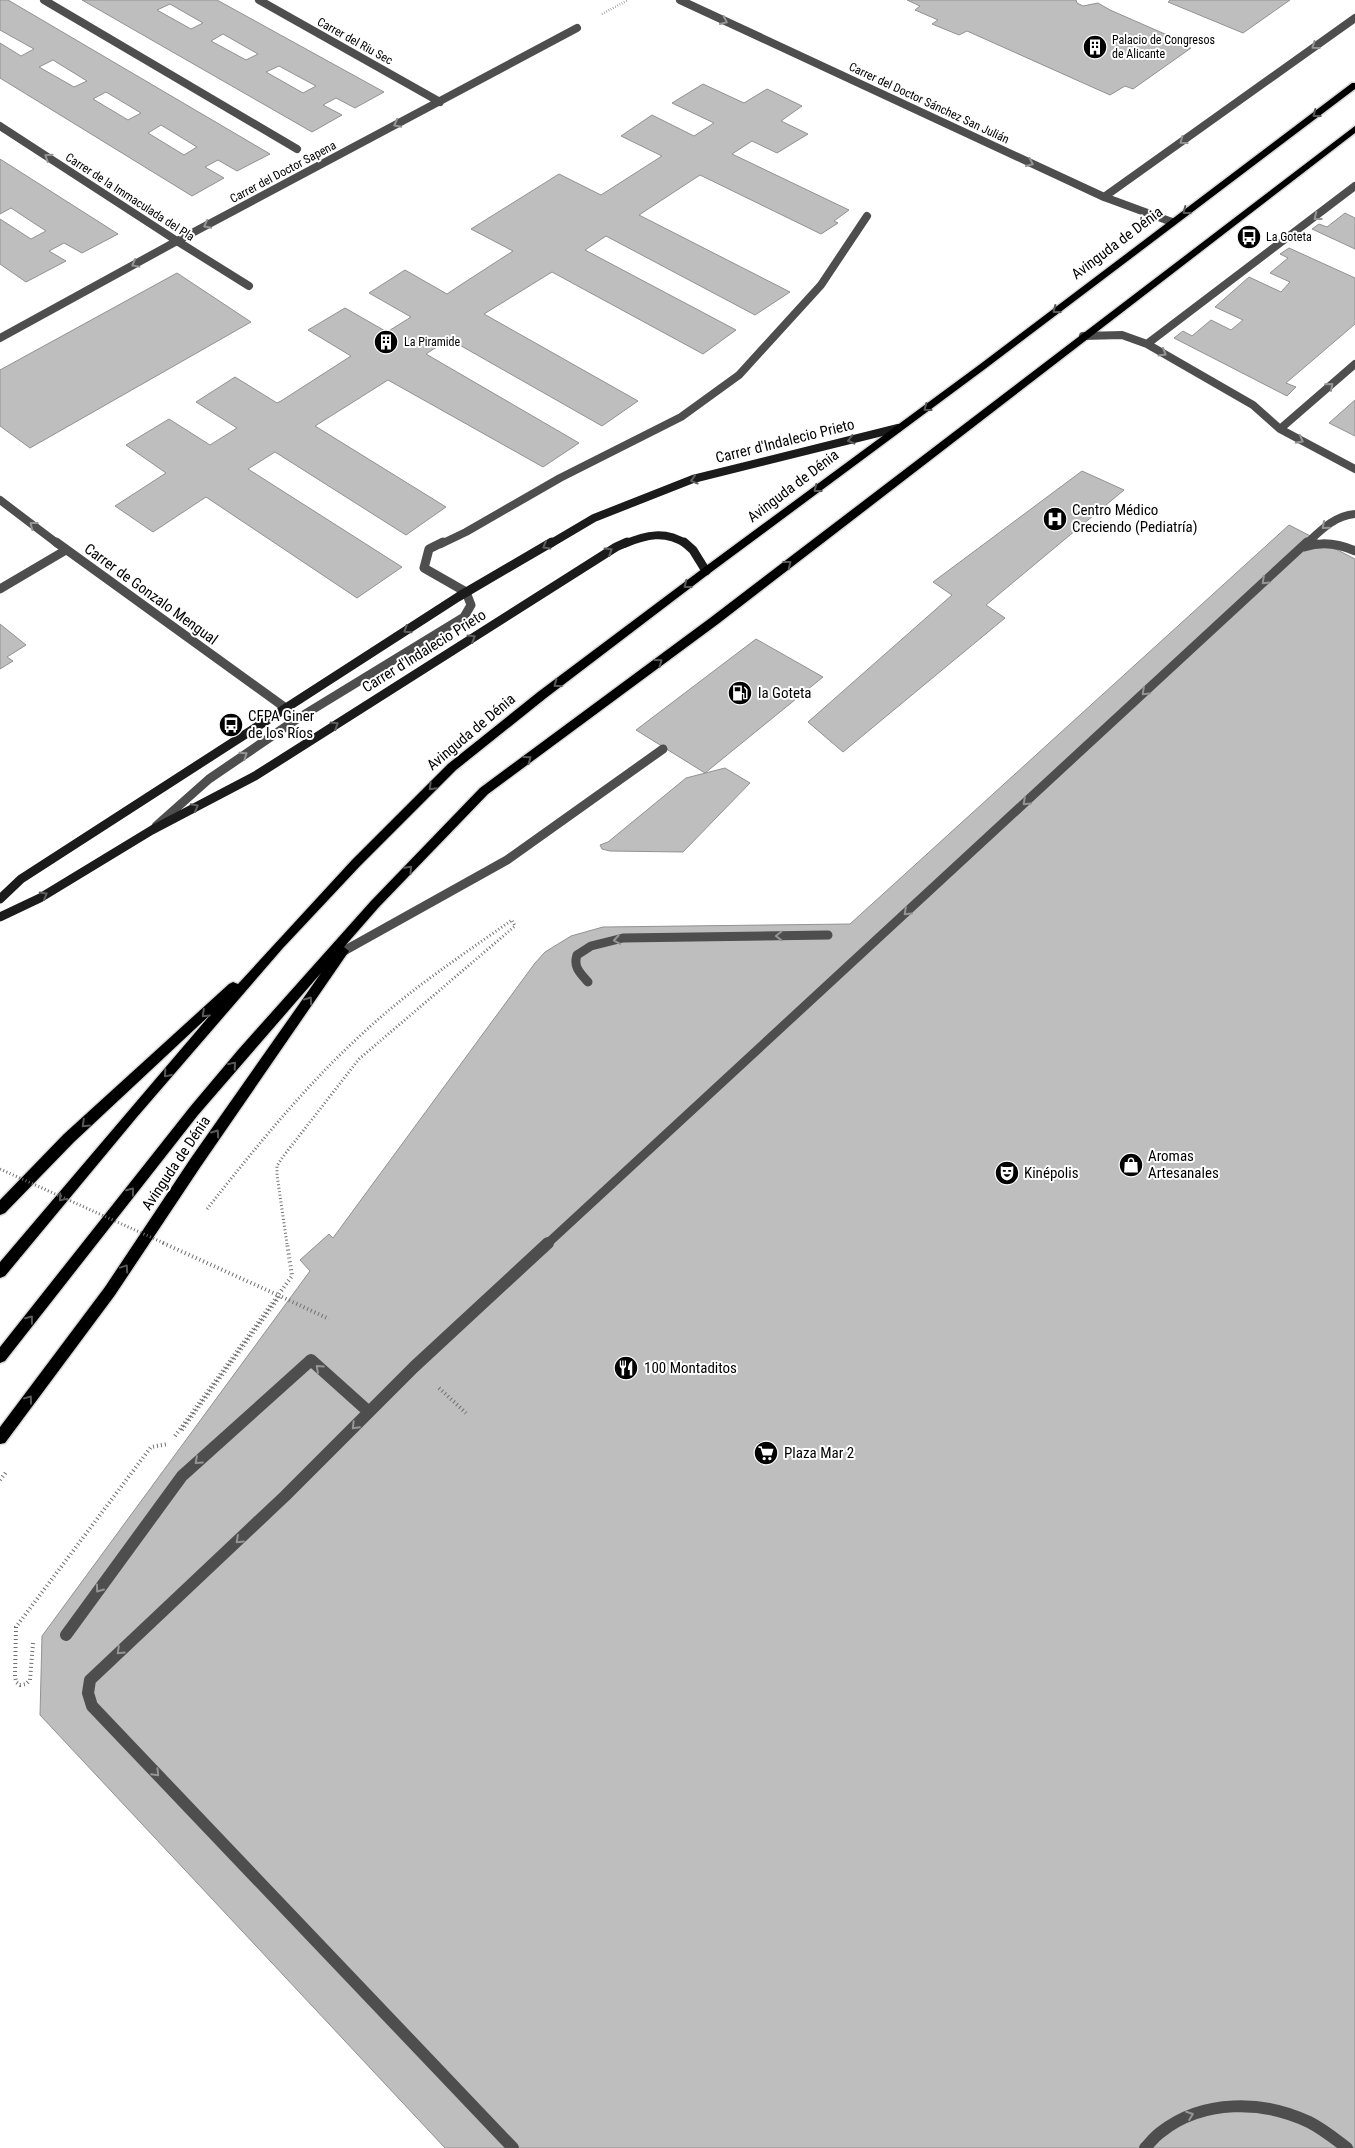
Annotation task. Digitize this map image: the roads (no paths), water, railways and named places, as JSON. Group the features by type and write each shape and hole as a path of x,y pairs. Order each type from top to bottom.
{"main road":[{"name":"Avinguda de Dénia","path":"0,1272 133,1113 279,945 356,863 452,767 542,695 706,571 1355,85"},
{"name":"Avinguda de Dénia","path":"0,1357 194,1111 242,1054 376,904 484,791 714,622 1083,336 1355,129"},
{"name":"Avinguda de Dénia","path":"0,1438 110,1291 196,1162 376,904"},
{"name":"Avinguda de Dénia","path":"0,1209 69,1138 279,945"}],"street":[{"path":"44,0 297,148"},
{"name":"Carrer del Riu Sec","path":"259,0 440,102"},
{"name":"Carrer del Doctor Sánchez San Julián","path":"680,0 1104,197 1172,222"},
{"path":"1104,197 1355,18"},
{"name":"Carrer del Doctor Sapena","path":"0,338 177,241 576,28"},
{"name":"Carrer de la Immaculada del Pla","path":"0,126 249,286"},
{"path":"1147,344 1355,186"},
{"path":"466,592 424,568 428,549 466,532 560,478 681,418 739,375 820,285 867,216"},
{"path":"1083,336 1122,335 1147,344 1254,405 1280,429 1355,469"},
{"path":"1280,429 1355,364"},
{"name":"Carrer d'Indalecio Prieto","path":"0,899 21,879 287,710 466,592 594,518 692,479 898,428"},
{"name":"Carrer de Gonzalo Mengual","path":"0,500 287,710"},
{"path":"513,2148 92,1706 88,1699 87,1689 90,1680 285,1496 414,1366 1300,548 1334,519 1355,514"},
{"name":"Carrer d'Indalecio Prieto","path":"0,917 40,898 152,830 255,776 616,547 647,534 670,536 690,546 706,571"},
{"path":"1300,548 1328,543 1346,546 1355,551"},
{"path":"0,589 66,550"},
{"name":"Carrer d'Indalecio Prieto","path":"152,830 209,779 233,762 297,719 464,617 471,604 466,592"},
{"path":"342,952 507,860 663,749"},
{"path":"588,982 579,974 575,958 581,950 597,943 623,938 828,935"},
{"path":"66,1635 182,1476 310,1360 369,1412"},
{"path":"1145,2148 1177,2120 1208,2109 1240,2105 1274,2110 1309,2122 1348,2148"}],"place":[{"name":"Palacio de Congresos de Alicante","path":"1095,47"},
{"name":"La Goteta","path":"1249,237"},
{"name":"La Piramide","path":"386,342"},
{"name":"Centro Médico Creciendo (Pediatría)","path":"1055,519"},
{"name":"la Goteta","path":"740,693"},
{"name":"CFPA Giner de los Ríos","path":"231,725"},
{"name":"Aromas Artesanales","path":"1131,1165"},
{"name":"Kinépolis","path":"1007,1173"},
{"name":"100 Montaditos","path":"626,1368"},
{"name":"Plaza Mar 2","path":"766,1453"}]}
